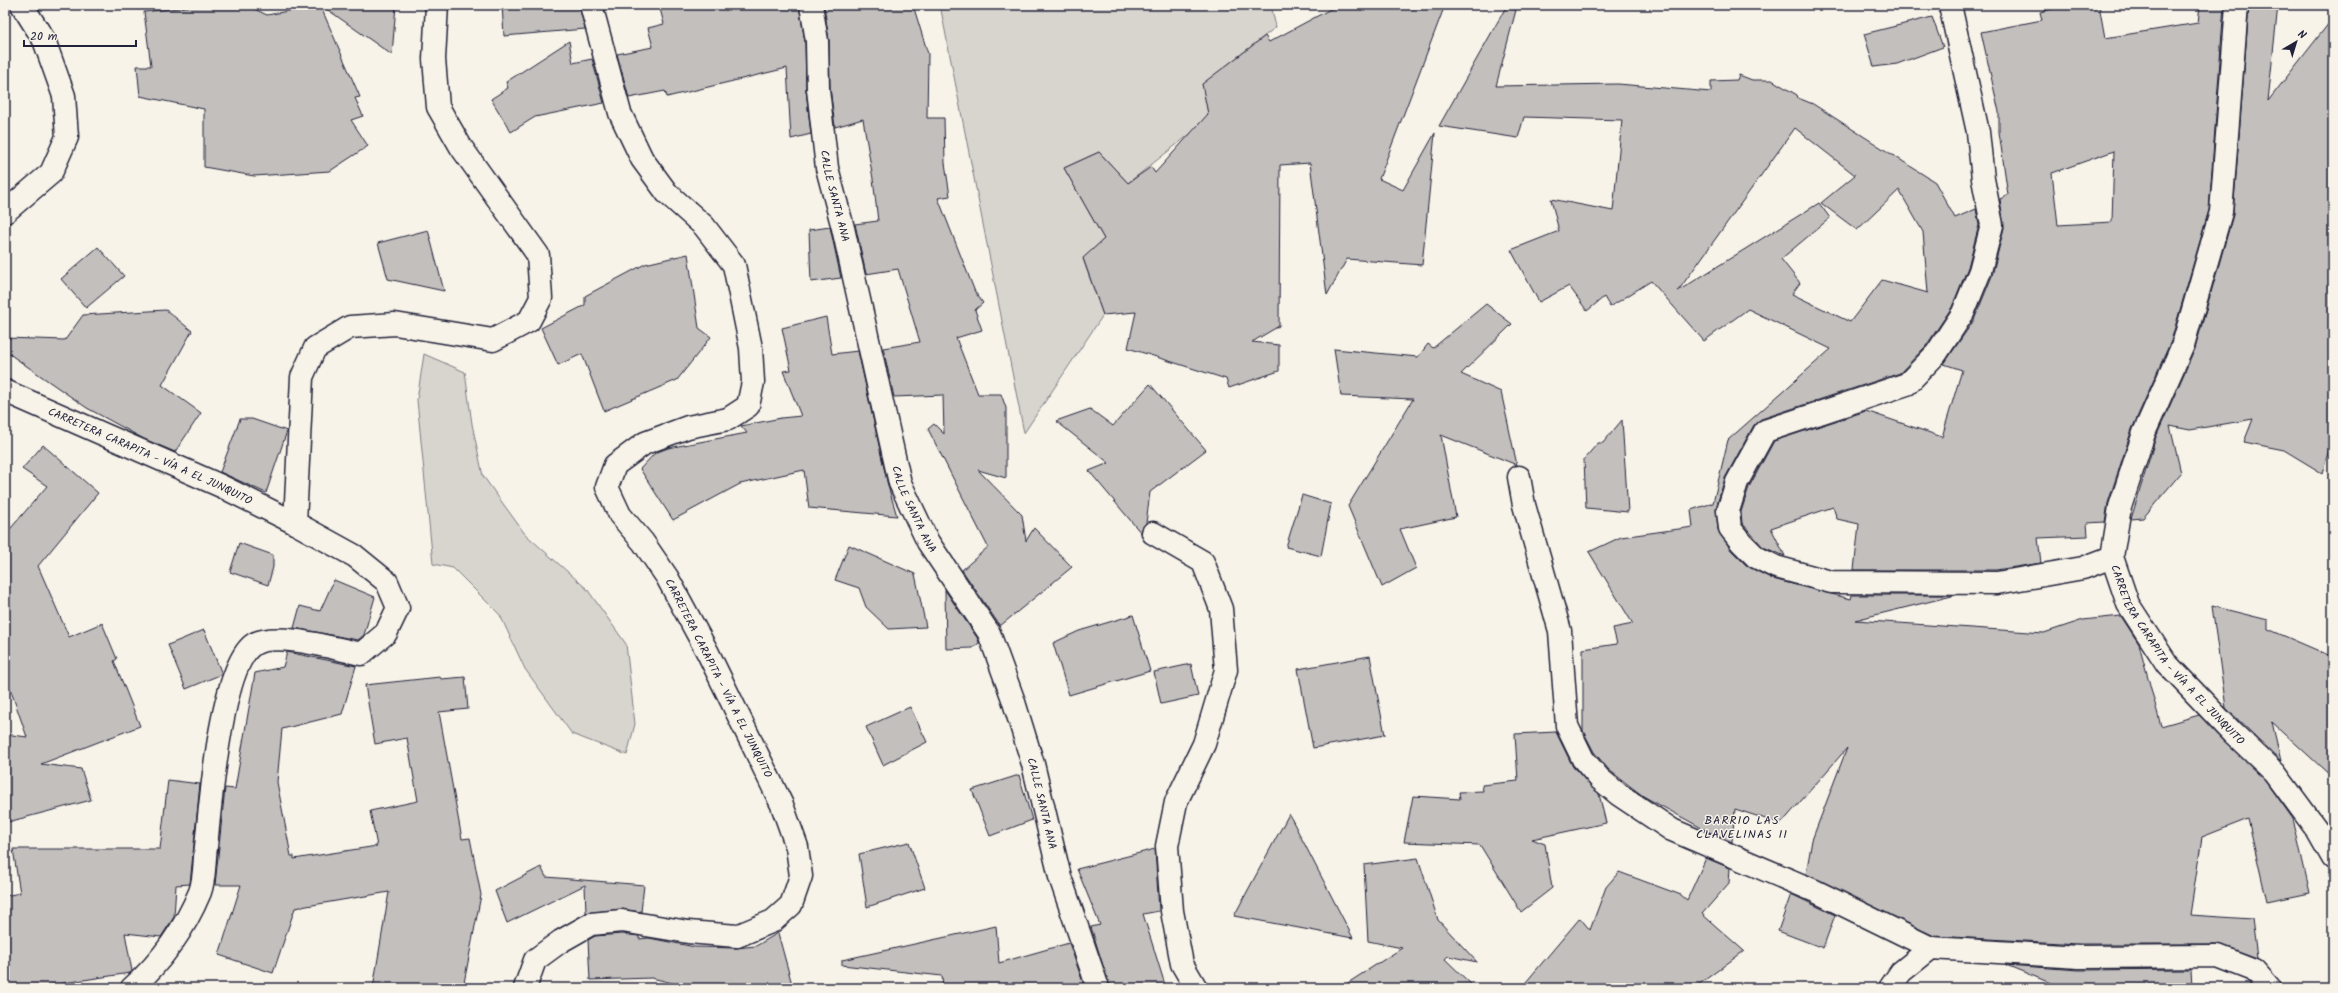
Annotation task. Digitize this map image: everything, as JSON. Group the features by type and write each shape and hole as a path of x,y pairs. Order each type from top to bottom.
{"street":[{"path":"5,212 51,173 67,137 64,96 44,40 22,5"},
{"path":"295,523 302,377 315,348 350,327 395,324 493,340 528,321 541,298 538,255 461,147 438,108 434,59 437,5"},
{"name":"CARRETERA CARAPITA - VÍA A EL JUNQUITO","path":"525,988 534,960 561,941 592,924 622,921 688,932 737,936 773,921 791,905 801,876 797,847 779,799 708,653 667,577 643,542 620,515 607,487 615,465 644,442 688,427 728,419 748,406 753,382 751,348 734,265 704,226 667,193 642,159 620,113 591,5"},
{"name":"CALLE SANTA ANA","path":"811,5 818,41 818,89 827,168 843,228 900,483 928,542 989,633 1013,699 1033,764 1060,877 1098,988"},
{"path":"1950,5 1978,132 1983,179 1992,225 1980,272 1958,323 1936,354 1907,384 1765,431 1737,482 1728,511 1730,528 1756,557 1776,567 1831,582 1997,583 2083,568 2112,558"},
{"name":"CARRETERA CARAPITA - VÍA A EL JUNQUITO","path":"2237,5 2221,212 2183,345 2144,434 2120,507 2112,558 2128,604 2168,664 2233,733 2275,773 2317,830 2333,858"},
{"name":"CARRETERA CARAPITA - VÍA A EL JUNQUITO","path":"5,391 221,486 295,523 355,556 387,582 398,608 386,633 361,654 280,638 254,644 238,662 226,702 201,891 176,938 146,976 132,988"},
{"path":"1519,477 1524,505 1560,631 1567,726 1582,759 1600,779 1618,794 1672,830 1815,891 1930,948 2079,957 2218,956 2254,970 2270,988"},
{"path":"1154,532 1203,562 1221,610 1226,670 1204,744 1176,802 1167,846 1172,911 1180,956 1182,964 1196,988"},
{"path":"1890,988 1901,972 1930,948"}],"shaded area":[{"path":"940,5 1271,5 1276,27 1203,84 1209,119 1128,183 1099,152 1064,168 1104,239 1083,259 1103,315 1024,433"},
{"path":"424,354 465,372 472,424 483,476 525,534 587,589 626,644 635,724 627,755 572,734 525,669 500,615 453,568 433,564 417,400"}],"building":[{"path":"203,5 246,5 267,15 320,5 360,97 355,98 363,116 351,120 368,146 330,171 254,176 204,167 204,109 140,96 137,66 151,66 144,12"},
{"path":"321,5 396,5 392,55"},
{"path":"502,5 579,5 585,29 504,36"},
{"path":"659,5 799,5 805,42 806,90 811,134 791,139 787,68 667,97 665,91 629,98 617,54 653,47 648,28 664,24"},
{"path":"824,5 913,5 928,54 927,118 944,118 945,163 950,196 938,198 975,292 983,303 975,310 982,330 956,338 978,394 1001,394 1006,408 1006,478 978,470 1022,515 1026,541 1034,528 1072,567 1000,626 962,570 988,547 928,429 934,424 944,434 943,395 894,397 883,348 920,342 898,269 866,274 855,224 878,221 873,179 863,119 835,127 830,88 829,41"},
{"path":"1338,5 1445,5 1379,179 1403,190 1435,133 1422,265 1347,259 1327,295 1310,163 1280,165 1279,326 1252,342 1279,345 1279,371 1229,388 1226,379 1128,348 1136,312 1103,315 1083,258 1104,239 1064,168 1099,152 1128,183 1151,167 1155,173 1208,114 1202,84 1265,36 1269,42"},
{"path":"2069,5 2099,5 2105,38 2198,23 2200,5 2224,5 2209,210 2171,341 2132,429 2108,503 2105,522 2087,523 2088,536 2038,538 2041,563 1996,570 1854,570 1859,524 1837,519 1833,507 1771,528 1785,556 1763,547 1742,523 1741,512 1749,487 1774,441 1866,411 1942,437 1962,370 1944,364 1974,320 1992,276 2004,228 2000,199 2008,195 1999,132 1999,112 1981,32 2042,20 2040,12","holes":["2114,151 2112,222 2058,225 2052,173"]},
{"path":"2249,5 2278,5 2268,101 2333,18 2333,436 2322,473 2284,450 2244,442 2253,419 2190,430 2170,426 2181,473 2143,518 2131,519 2156,437 2195,349 2233,215"},
{"path":"1506,7 1516,10 1496,86 1618,84 1711,92 1711,81 1737,80 1739,75 1752,80 1772,80 1797,95 1798,98 1813,104 1935,182 1955,218 1976,209 1979,225 1968,267 1952,307 1926,346 1900,373 1761,419 1754,425 1725,478 1716,508 1718,530 1731,550 1747,566 1773,579 1851,599 1852,595 1956,595 1855,620 2044,633 2083,620 2121,616 2139,644 2161,726 2199,715 2266,781 2293,819 2310,893 2267,902 2248,819 2202,837 2190,915 2252,919 2257,958 2218,944 2079,944 1934,936 1806,874 1812,840 1847,748 1781,824 1735,809 1732,842 1709,832 1643,796 1609,770 1594,752 1583,731 1583,649 1617,644 1613,628 1633,624 1589,552 1621,537 1693,527 1691,510 1713,503 1728,440 1831,349 1748,309 1704,341 1651,281 1610,307 1604,297 1587,311 1569,286 1539,302 1511,250 1559,231 1551,199 1613,211 1622,120 1524,117 1518,138 1439,126","holes":["1795,128 1855,175 1821,203 1857,230 1899,190 1923,232 1928,293 1882,280 1850,322 1792,294 1800,283 1781,259 1830,218 1819,203 1678,291"]},
{"path":"1932,17 1943,47 1897,64 1874,67 1864,34"},
{"path":"569,41 573,63 592,59 604,103 535,117 511,132 491,99 508,88 506,82"},
{"path":"830,227 841,278 811,282 809,230"},
{"path":"428,230 444,291 388,279 378,243"},
{"path":"98,247 124,276 86,308 61,279"},
{"path":"688,254 699,328 711,337 677,380 604,411 582,354 558,365 541,328 585,305 585,296 645,264"},
{"path":"1486,304 1512,324 1461,374 1501,392 1517,465 1441,435 1456,517 1400,529 1416,568 1382,587 1348,506 1413,399 1341,396 1334,349 1418,357 1428,344 1433,348"},
{"path":"166,310 192,331 162,385 201,413 175,452 144,439 87,408 5,351 5,338 65,340 83,315"},
{"path":"826,317 832,354 858,351 888,486 897,516 809,508 804,470 740,484 673,520 640,469 655,453 668,448 747,433 741,426 781,418 801,416 783,371 791,370 782,328"},
{"path":"1150,384 1206,450 1150,492 1146,523 1141,533 1089,471 1109,463 1056,421 1090,409 1113,426"},
{"path":"240,419 252,419 287,431 266,493 220,472"},
{"path":"1622,420 1628,512 1586,508 1584,459 1598,443 1603,443"},
{"path":"43,445 98,493 38,566 69,637 102,623 117,659 114,661 140,726 41,764 81,769 91,800 8,822 5,804 5,734 27,737 5,674 5,535 47,486 22,469"},
{"path":"1302,495 1331,504 1321,556 1286,547"},
{"path":"239,543 273,555 273,567 268,585 230,572"},
{"path":"849,545 915,574 926,627 889,629 866,607 859,588 835,580"},
{"path":"334,580 375,597 364,635 358,640 294,628 300,606 320,611"},
{"path":"945,590 978,639 979,643 973,648 946,649"},
{"path":"2212,606 2268,620 2268,629 2333,657 2333,778 2272,722 2281,761 2226,708"},
{"path":"1133,615 1150,671 1069,695 1053,643 1079,631"},
{"path":"204,630 222,674 186,689 168,645"},
{"path":"287,652 356,666 342,714 282,729 277,782 291,856 294,856 294,859 377,846 370,811 418,801 407,738 375,744 365,685 440,677 441,679 465,677 468,709 439,712 462,839 470,838 481,895 463,988 373,988 389,892 295,908 273,973 219,955 241,885 215,885 225,788 235,789 255,673 283,667"},
{"path":"1370,656 1385,735 1313,748 1298,669"},
{"path":"1191,664 1198,696 1161,704 1154,672"},
{"path":"910,707 927,742 883,765 866,727"},
{"path":"1556,732 1573,767 1599,794 1606,823 1532,839 1545,844 1552,888 1521,912 1480,845 1404,842 1413,796 1460,799 1459,792 1483,791 1482,785 1518,781 1515,734"},
{"path":"1019,775 1032,820 990,836 972,790"},
{"path":"168,780 200,784 190,884 176,885 174,917 161,937 125,933 132,971 130,973 50,985 50,988 5,988 5,896 20,893 13,849 160,849"},
{"path":"1289,814 1353,938 1234,916"},
{"path":"909,842 925,888 867,907 859,854"},
{"path":"1155,849 1159,911 1143,914 1166,988 1110,988 1091,927 1100,925 1077,869"},
{"path":"1418,858 1438,920 1477,962 1448,956 1445,959 1475,988 1340,988 1402,948 1368,941 1364,865"},
{"path":"1706,858 1730,868 1729,883 1702,914 1744,951 1694,988 1521,988 1580,918 1590,930 1606,887 1619,872 1681,895 1687,900"},
{"path":"541,867 546,877 644,885 641,912 621,909 586,913 585,885 507,923 495,891"},
{"path":"1791,894 1835,915 1823,948 1778,931"},
{"path":"996,926 999,963 1069,943 1085,988 943,988 942,976 842,965 842,960"},
{"path":"778,933 793,988 692,988 652,978 590,980 588,940 595,936 622,934 639,936 639,939 649,938 695,947 736,948 756,946"},
{"path":"2006,965 2079,970 2191,969 2192,988 2063,988"}],"district":[{"name":"BARRIO LAS CLAVELINAS II","path":"1742,827"}]}
